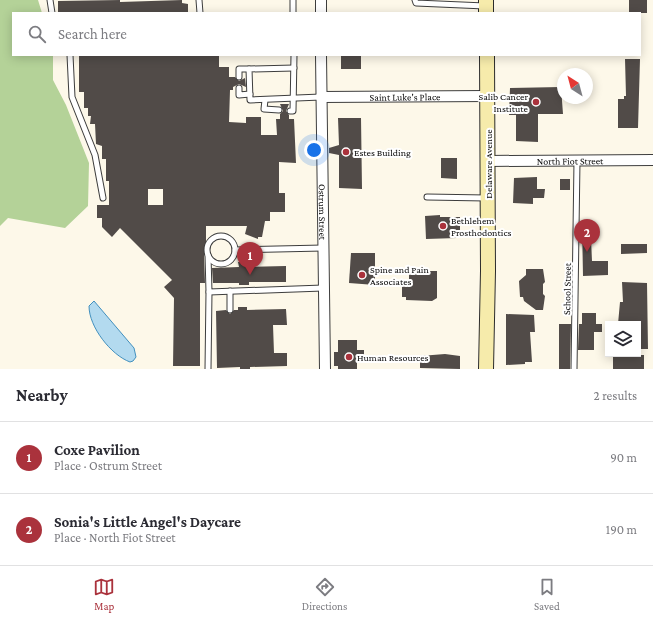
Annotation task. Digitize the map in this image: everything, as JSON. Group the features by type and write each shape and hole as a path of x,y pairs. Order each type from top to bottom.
{"main road":[{"name":"Delaware Avenue","path":"486,369 488,198 487,56"}],"street":[{"path":"320,0 321,12"},
{"name":"Ostrum Street","path":"321,56 325,369"},
{"name":"Saint Luke's Place","path":"322,97 488,96"},
{"name":"North Fiot Street","path":"488,160 653,160"}],"lane":[{"path":"50,0 52,12"},
{"path":"199,0 200,12"},
{"path":"293,0 293,12"},
{"path":"415,0 416,3 486,6"},
{"path":"70,56 72,97 95,155 103,198"},
{"path":"290,111 294,111 294,56"},
{"path":"239,77 239,69 294,68"},
{"path":"249,69 250,100 322,97"},
{"path":"239,88 240,94 250,94"},
{"path":"264,100 264,109 279,110"},
{"name":"School Street","path":"574,369 577,161"},
{"path":"427,197 488,198"},
{"path":"208,255 214,262 223,263 231,259 235,250 232,242 225,237 216,237 212,239 208,246 208,255 209,292 208,369"},
{"path":"235,250 323,248"},
{"path":"209,292 323,288"},
{"path":"230,291 230,310"}],"green space":[{"path":"0,0 38,0 42,12 12,12 12,56 53,56 53,80 66,105 89,163 88,206 65,228 8,218 0,226"}],"water":[{"path":"94,301 134,348 136,357 133,361 130,362 123,358 109,347 102,339 90,314 89,306"}],"building":[{"path":"120,0 120,2 182,0 182,3 188,4 188,12 58,12 58,1"},
{"path":"629,0 647,0 647,13 629,12"},
{"path":"79,56 219,56 219,67 229,67 229,77 235,77 239,81 245,78 246,87 239,84 233,87 233,90 230,90 229,122 246,123 246,117 261,117 261,135 277,135 276,119 280,119 280,114 283,111 280,104 289,104 286,111 289,115 289,119 294,119 296,163 279,162 279,193 285,193 285,212 270,212 270,221 265,221 262,237 258,237 258,239 245,234 247,226 206,226 206,251 204,255 205,283 200,283 200,366 173,366 174,298 164,287 172,280 120,228 112,237 102,227 102,218 97,218 97,205 109,205 109,181 106,181 106,159 102,159 102,146 96,144 95,124 90,124 91,116 88,116 88,108 84,108 84,92 79,92","holes":["148,189 163,189 163,205 148,205"]},
{"path":"341,56 361,56 361,69 341,69"},
{"path":"625,59 640,59 638,128 618,128 618,99 624,99 624,96 626,96"},
{"name":"Salib Cancer Institute","path":"557,87 557,104 562,104 563,114 538,114 538,142 516,141 516,115 509,115 510,88"},
{"name":"Estes Building","path":"338,118 361,118 362,189 339,188 339,155 329,153 329,148 339,145"},
{"path":"441,158 457,158 457,179 441,178"},
{"path":"537,177 537,189 545,189 544,198 533,198 533,204 513,203 514,178"},
{"path":"560,179 570,179 570,190 560,190"},
{"name":"Bethlehem Prosthodontics","path":"440,215 440,217 460,217 460,230 457,230 457,238 426,239 425,216"},
{"path":"582,224 596,224 595,239 591,239 592,261 608,261 608,275 583,276"},
{"path":"621,244 647,244 647,253 621,254"},
{"name":"Spine and Pain Associates","path":"351,253 375,253 375,285 349,283"},
{"path":"238,262 249,262 249,267 286,266 286,282 249,282 249,285 239,285 239,283 213,283 212,268 239,267"},
{"path":"526,269 543,269 545,282 543,284 543,294 545,296 543,310 536,310 524,301 523,297 520,297 519,281 526,275"},
{"path":"421,271 437,271 437,298 432,301 406,300 406,297 402,297 402,285 409,285 409,274"},
{"path":"622,282 647,283 648,349 641,349 641,321 618,321 620,302 623,302"},
{"path":"238,307 247,307 247,310 286,309 287,325 273,325 274,353 287,353 287,366 250,367 250,369 240,369 240,367 217,368 216,311 226,310 230,314 234,310 238,310"},
{"path":"582,313 596,313 596,324 602,324 602,332 594,332 594,350 578,350 579,324 582,324"},
{"path":"506,314 534,315 535,332 530,332 532,362 506,365"},
{"path":"559,324 571,324 570,369 559,369"},
{"name":"Human Resources","path":"338,340 357,340 357,350 364,350 364,362 357,362 357,369 338,369 338,366 334,366 334,352 338,352"},
{"path":"445,354 460,356 460,369 420,368 420,356"},
{"path":"641,355 644,355 644,369 613,369 613,357 641,357"}],"place":[{"name":"Salib Cancer Institute","path":"536,102"},
{"name":"Estes Building","path":"346,152"},
{"name":"Bethlehem Prosthodontics","path":"443,226"},
{"name":"Sonia's Little Angel's Daycare","path":"587,252"},
{"name":"Coxe Pavilion","path":"250,275"},
{"name":"Spine and Pain Associates","path":"362,275"},
{"name":"Human Resources","path":"349,357"}]}
